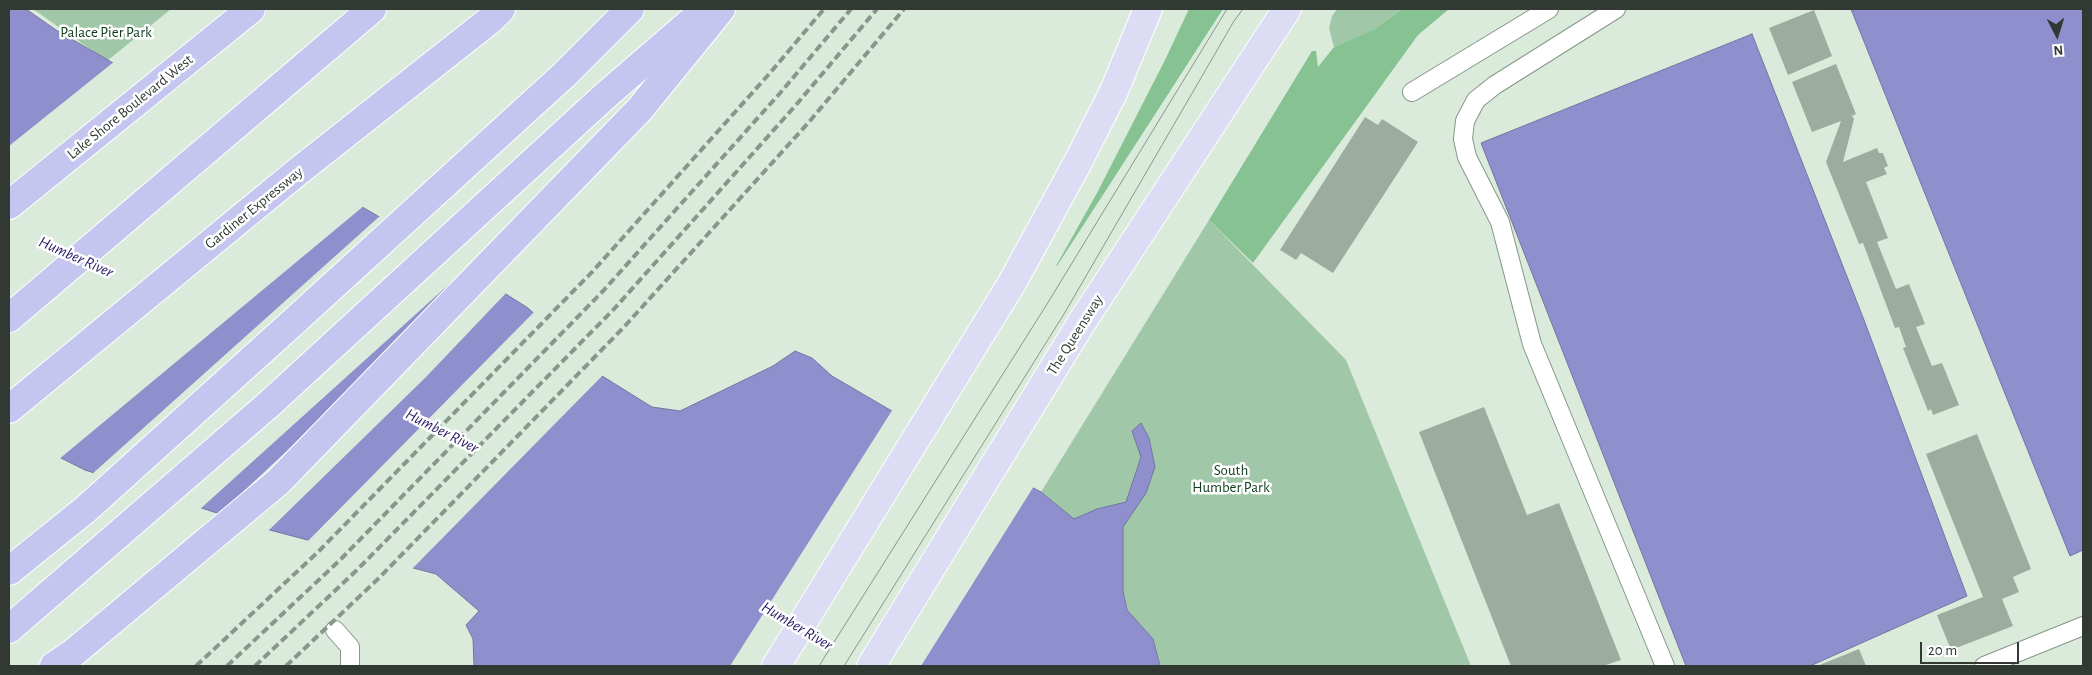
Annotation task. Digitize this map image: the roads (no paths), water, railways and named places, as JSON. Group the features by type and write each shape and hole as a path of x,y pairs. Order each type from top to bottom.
{"highway":[{"name":"Lake Shore Boulevard West","path":"9,205 251,9"},
{"path":"9,318 372,9"},
{"path":"9,572 86,509 565,74 630,9"},
{"path":"9,629 268,405 606,95 706,9"},
{"path":"63,660 278,482 640,109 721,9"},
{"name":"Gardiner Expressway","path":"9,409 296,173 496,14"}],"main road":[{"path":"776,666 1012,283 1078,162 1114,91 1148,9"},
{"name":"The Queensway","path":"871,666 1082,322 1287,9"}],"lane":[{"path":"1412,92 1549,9"},
{"path":"1616,9 1495,85 1476,100 1466,121 1463,139 1467,157 1500,222 1532,344 1665,666"},
{"path":"1984,666 2083,626"},
{"path":"335,630 350,647 350,666"}],"water":[{"name":"Humber River","path":"9,9 26,9 56,30 428,245 528,308 599,374 652,407 680,411 773,366 795,351 812,358 832,376 938,438 1041,492 1074,519 1097,509 1126,502 1141,457 1132,431 1141,423 1149,438 1155,467 1146,493 1123,527 1123,591 1127,610 1153,639 1160,666 474,666 473,639 466,625 479,611 436,574 266,529 85,470 9,432"},
{"path":"1851,9 2083,9 2083,550 2070,556"},
{"path":"1752,34 1864,320 1967,596 1810,666 1686,666 1481,143"}],"tram line":[{"path":"819,666 1047,304 1227,9"},
{"path":"844,666 1064,314 1234,21 1243,9"}],"railway":[{"path":"196,666 318,552 593,271 770,73 824,9"},
{"path":"227,666 340,560 604,290 781,92 851,9"},
{"path":"255,666 358,569 614,309 796,105 877,9"},
{"path":"286,666 378,579 624,327 809,122 904,9"}],"park label":[{"name":"Palace Pier Park","path":"106,32"},
{"name":"South Humber Park","path":"1231,478"}]}
